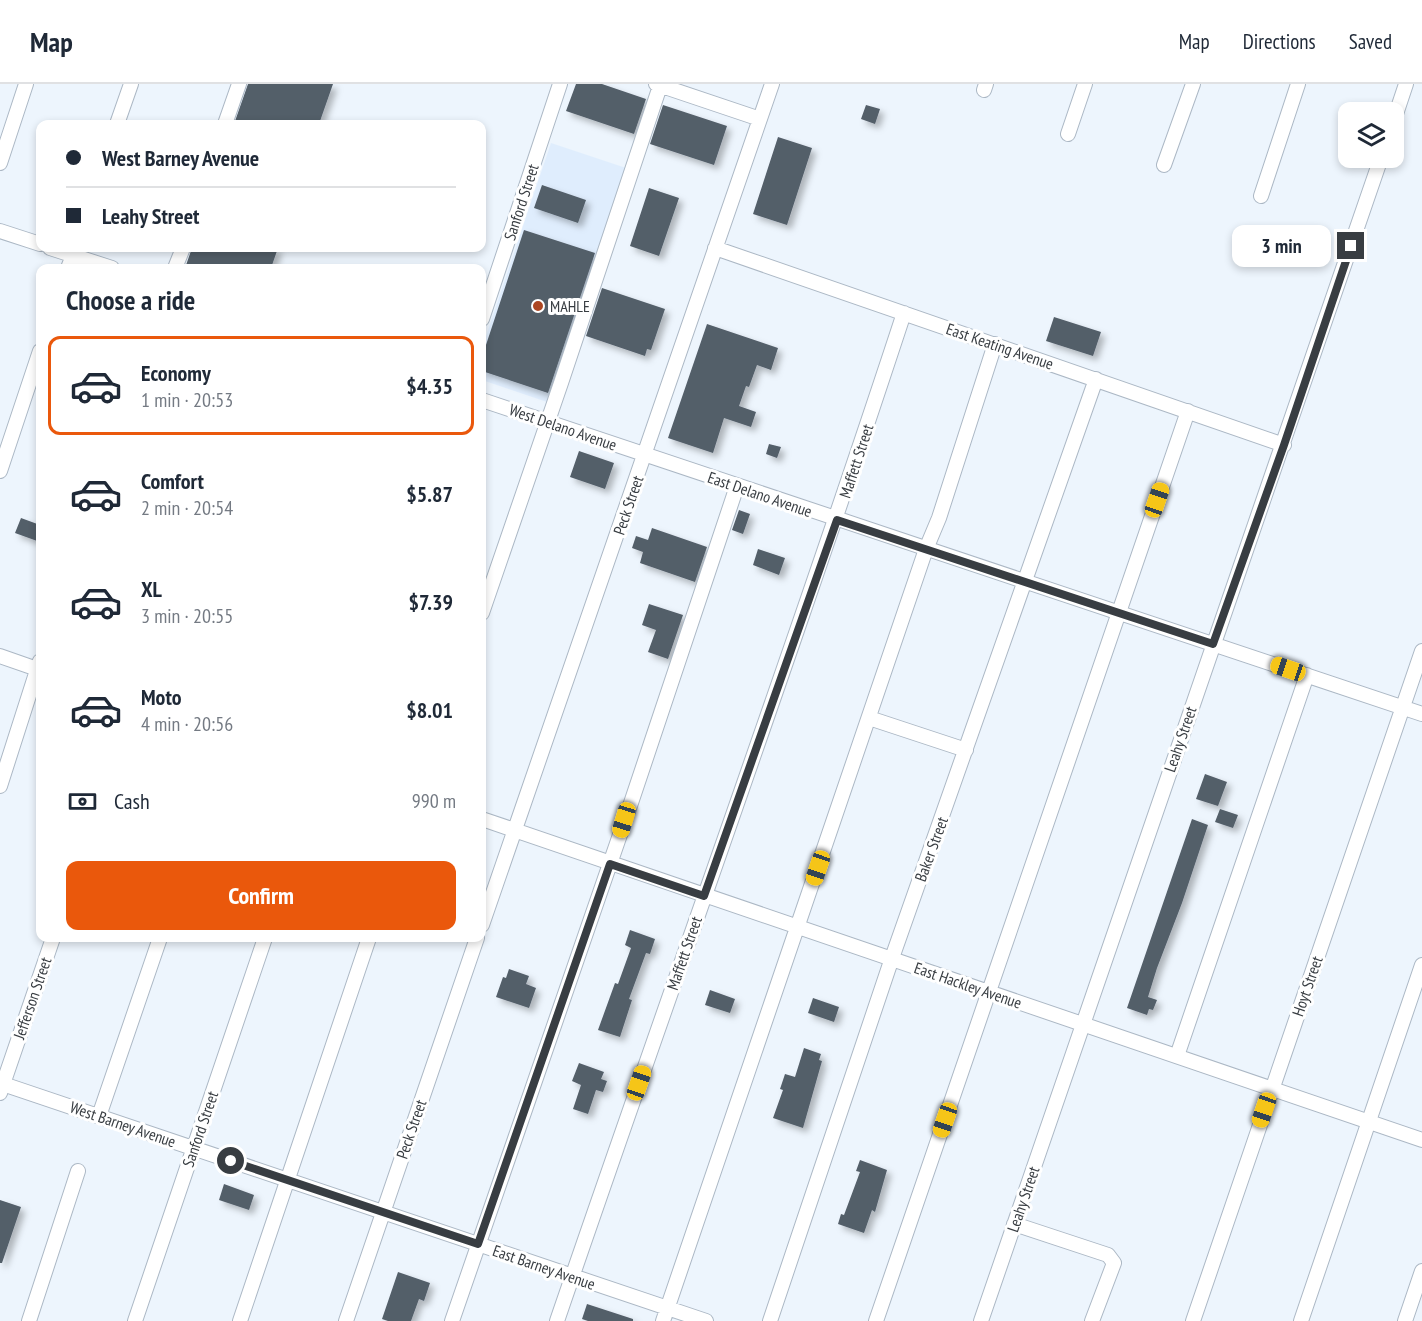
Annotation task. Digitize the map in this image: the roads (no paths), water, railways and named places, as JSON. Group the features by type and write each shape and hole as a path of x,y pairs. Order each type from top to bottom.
{"street":[{"path":"0,163 26,84"},
{"path":"118,120 131,84"},
{"path":"226,120 239,84"},
{"name":"Sanford Street","path":"486,307 560,84"},
{"name":"Peck Street","path":"486,913 772,84"},
{"path":"1068,134 1085,84"},
{"path":"1164,165 1193,84"},
{"path":"1261,196 1298,84"},
{"path":"1400,102 1406,84"},
{"path":"486,601 561,383 658,85 760,119"},
{"name":"Leahy Street","path":"981,1321 1378,168"},
{"path":"0,231 36,243"},
{"name":"East Keating Avenue","path":"715,248 1284,445"},
{"path":"72,257 97,264"},
{"name":"Maffett Street","path":"557,1321 837,520 904,313"},
{"path":"665,1315 926,549 939,518 995,344"},
{"path":"0,471 36,363"},
{"name":"Baker Street","path":"770,1321 892,958 1096,379"},
{"name":"West Delano Avenue","path":"486,401 645,455"},
{"path":"876,1321 1188,411"},
{"name":"East Delano Avenue","path":"645,455 1422,714"},
{"path":"452,1321 610,864 737,486"},
{"name":"Hoyt Street","path":"1193,1321 1422,651"},
{"path":"0,656 36,666"},
{"path":"1177,1056 1307,675"},
{"path":"0,786 36,676"},
{"path":"869,718 966,750"},
{"name":"East Hackley Avenue","path":"486,820 1422,1140"},
{"name":"Jefferson Street","path":"1,1087 52,942"},
{"path":"99,1116 159,942"},
{"name":"Sanford Street","path":"135,1321 264,942"},
{"path":"240,1321 368,942"},
{"name":"Peck Street","path":"346,1321 476,942"},
{"path":"1300,1321 1422,965"},
{"name":"West Barney Avenue","path":"1,1087 99,1116 383,1211"},
{"path":"30,1321 78,1171"},
{"name":"East Barney Avenue","path":"383,1211 572,1277 665,1315 706,1321"},
{"path":"1014,1224 1108,1255 1114,1263 1092,1321"},
{"path":"1405,1321 1422,1271"}],"place":[{"name":"MAHLE","path":"538,306"}]}
